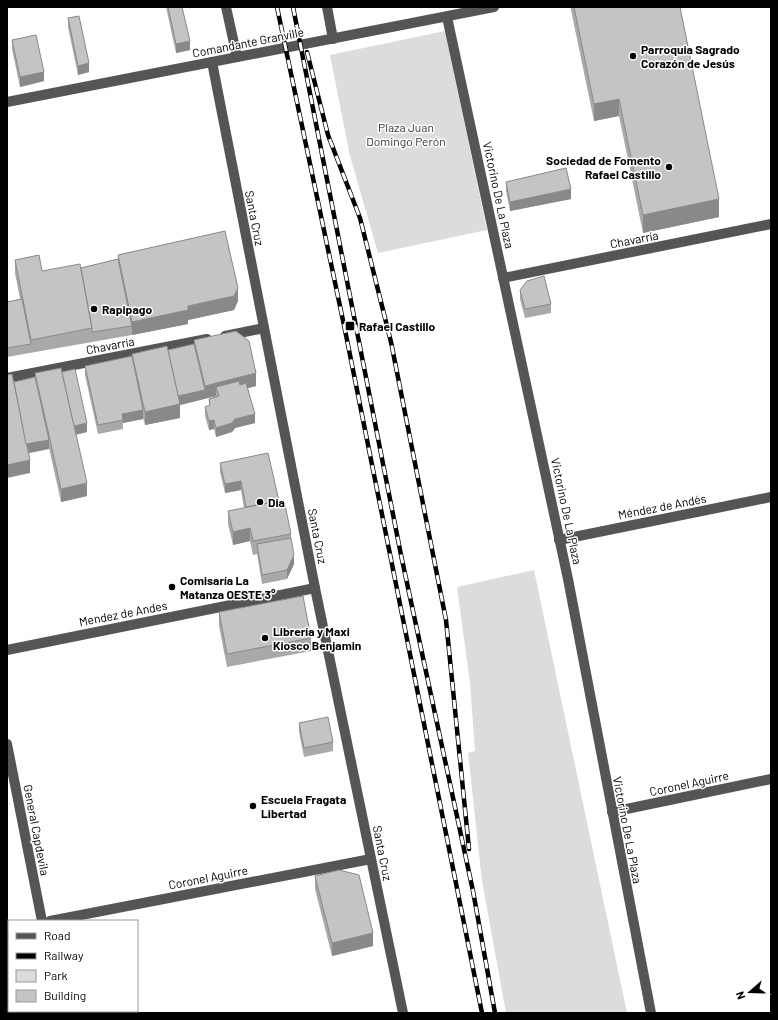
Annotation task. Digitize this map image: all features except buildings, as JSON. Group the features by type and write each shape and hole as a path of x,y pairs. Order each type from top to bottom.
{"street":[{"path":"226,7 237,57"},
{"path":"327,7 333,38"},
{"name":"Comandante Granville","path":"7,102 493,7"},
{"name":"Victorino De La Plaza","path":"447,17 568,579 651,1013"},
{"name":"Santa Cruz","path":"212,62 315,588 354,769 403,1013"},
{"name":"Chavarría","path":"503,278 771,224"},
{"name":"Chavarría","path":"7,378 264,328"},
{"name":"Méndez de Andés","path":"559,540 771,497"},
{"name":"Mendez de Andes","path":"7,650 315,588"},
{"name":"General Capdevila","path":"7,744 42,920"},
{"name":"Coronel Aguirre","path":"612,812 771,779"},
{"name":"Coronel Aguirre","path":"55,920 371,859"}],"green space":[{"name":"Plaza Juan Domingo Perón","path":"445,31 487,230 378,253 350,156 330,55"},
{"path":"534,570 627,1013 506,1013 482,881 468,753 475,751 470,683 457,587"}],"railway":[{"path":"277,7 345,330 482,1013"},
{"path":"293,7 401,555 473,891 495,1013"},
{"path":"307,52 328,135 360,218 391,342 446,620 469,849"}],"place":[{"name":"Parroquia Sagrado Corazón de Jesús","path":"633,56"},
{"name":"Sociedad de Fomento Rafael Castillo","path":"669,167"},
{"name":"Rapipago","path":"94,309"},
{"name":"Rafael Castillo","path":"350,326"},
{"name":"Dia","path":"260,502"},
{"name":"Comisaría La Matanza OESTE 3°","path":"172,587"},
{"name":"Librería y Maxi Kiosco Benjamin","path":"265,638"},
{"name":"Escuela Fragata Libertad","path":"253,806"}]}
